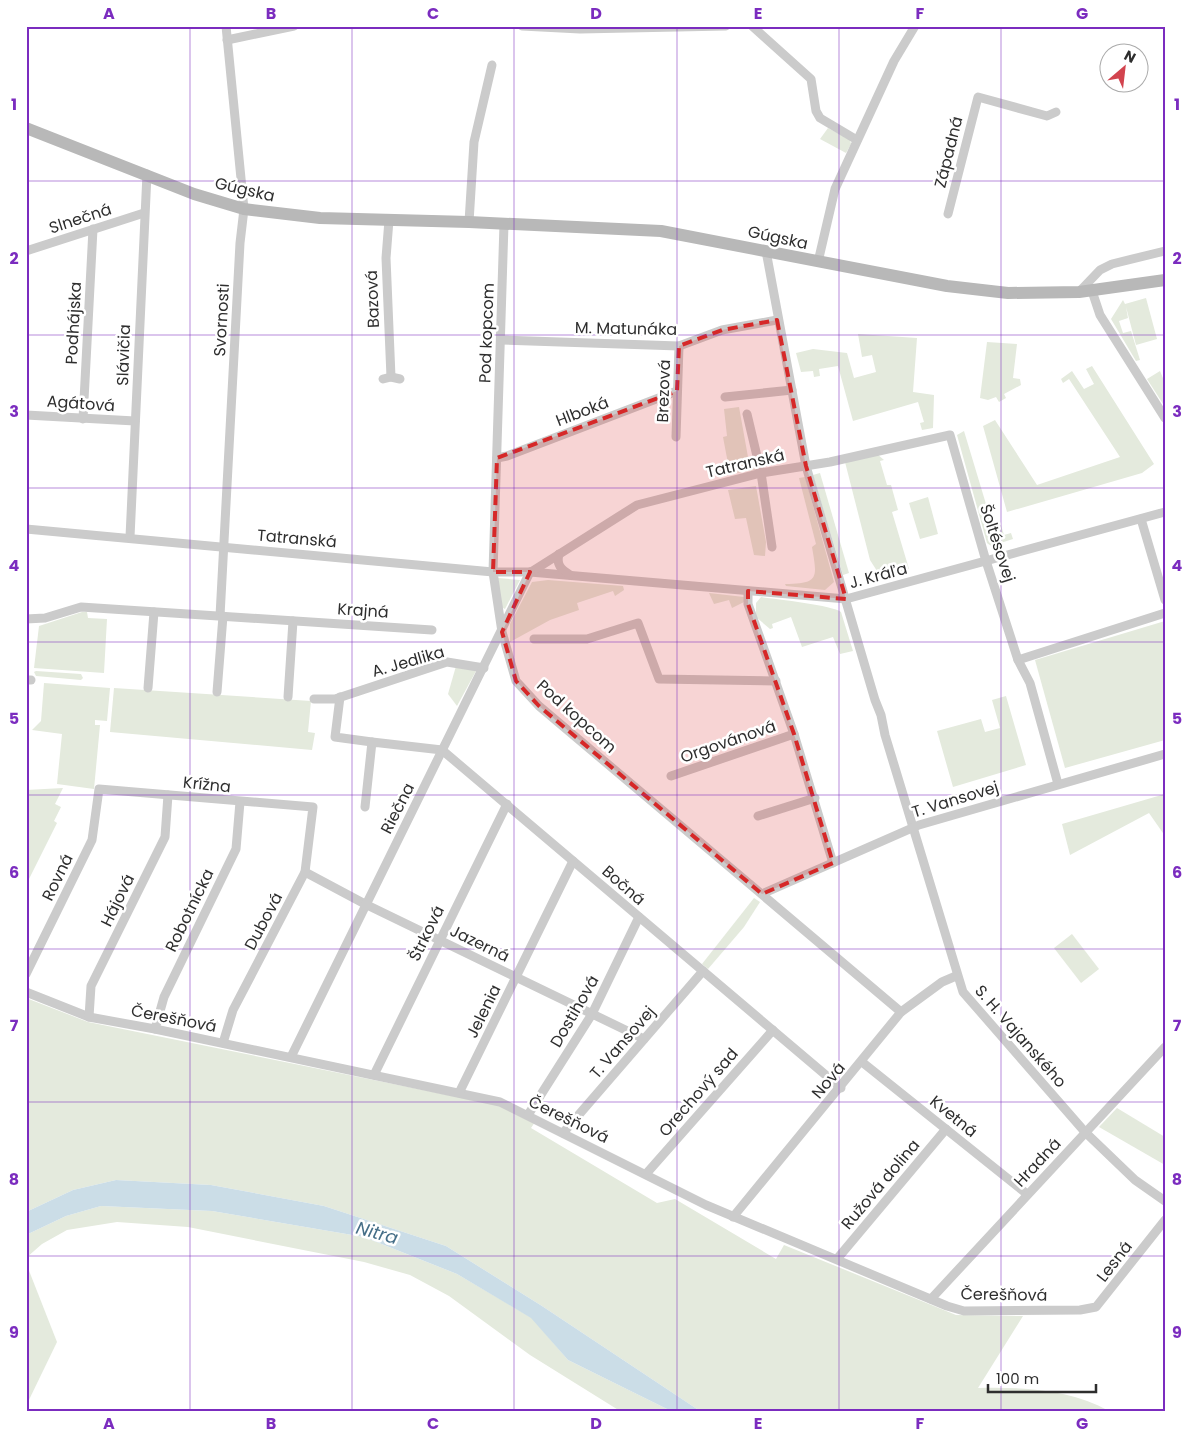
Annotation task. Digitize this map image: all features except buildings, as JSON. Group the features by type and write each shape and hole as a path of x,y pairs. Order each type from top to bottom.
{"main road":[{"name":"Gúgska","path":"26,128 194,194 244,209 320,218 469,222 661,231 960,288 1008,293 1092,291 1165,280"}],"street":[{"name":"Svornosti","path":"222,616 239,252 244,209 226,26"},
{"path":"227,40 294,26"},
{"path":"522,26 726,26"},
{"path":"752,26 811,79 816,111 820,118 857,140"},
{"path":"818,262 835,189 894,61 915,26"},
{"path":"469,222 474,142 492,65"},
{"name":"Západná","path":"948,214 978,97 1048,116 1056,112"},
{"name":"Slávičia","path":"130,538 147,174"},
{"name":"Slnečná","path":"26,251 144,213"},
{"name":"Bazová","path":"389,220 386,258 391,378"},
{"name":"Pod kopcom","path":"504,224 502,340 493,572 502,632 516,681 539,706 901,1012"},
{"name":"Podhájska","path":"83,419 93,229"},
{"name":"S. H. Vajanského","path":"766,251 806,466 875,700 882,715 884,735 956,976 963,992 1085,1132 1135,1180 1165,1201"},
{"path":"1079,292 1106,266 1165,251"},
{"path":"1092,291 1100,315 1165,418"},
{"name":"M. Matunáka","path":"502,340 679,346 722,330 778,320"},
{"name":"Brezová","path":"676,437 679,346"},
{"name":"Hlboká","path":"497,458 507,456 677,390"},
{"path":"725,397 792,390"},
{"path":"747,414 761,473 772,547"},
{"name":"Agátová","path":"26,415 135,422"},
{"name":"Tatranská","path":"26,529 493,572 530,572 638,505 761,473 806,466 950,435"},
{"name":"Šoltésovej","path":"950,435 986,561 1018,660 1030,682 1058,784"},
{"name":"J. Kráľa","path":"530,572 846,599 1165,512"},
{"path":"1141,519 1165,600"},
{"path":"560,554 558,560 560,567 570,576"},
{"name":"Riečna","path":"291,1057 530,572"},
{"name":"Orgovánová","path":"748,590 748,604 794,734 815,798 833,863"},
{"name":"Krajná","path":"26,619 45,618 81,607 432,630"},
{"path":"148,688 154,612"},
{"path":"1018,660 1165,613"},
{"path":"218,692 222,616"},
{"path":"288,697 293,620"},
{"path":"534,639 588,639 638,623 659,679 776,681"},
{"name":"A. Jedlika","path":"314,699 340,697 447,662 484,668"},
{"path":"340,697 335,737 442,750"},
{"name":"Orgovánová","path":"672,776 794,734"},
{"path":"365,806 372,742"},
{"name":"Bočná","path":"442,750 841,1088"},
{"name":"T. Vansovej","path":"762,894 912,827 1165,754"},
{"name":"Krížna","path":"99,789 313,807"},
{"name":"Rovná","path":"26,974 92,840 99,789"},
{"name":"Hájová","path":"89,1017 91,986 165,837 168,795"},
{"path":"758,816 815,798"},
{"name":"Robotnícka","path":"155,1029 164,997 236,849 240,802"},
{"name":"Štrková","path":"374,1075 507,804"},
{"name":"Dubová","path":"223,1043 233,1010 305,872 313,807"},
{"name":"Jelenia","path":"459,1093 573,861"},
{"name":"Jazerná","path":"305,872 365,904 644,1039"},
{"name":"Dostihová","path":"528,1116 592,1014 639,917"},
{"name":"T. Vansovej","path":"563,1133 704,971"},
{"name":"Nová","path":"734,1217 901,1012 942,982 956,976"},
{"name":"Čerešňová","path":"26,992 89,1017 291,1057 500,1102 734,1217 964,1311 1080,1310"},
{"name":"Orechový sad","path":"646,1174 772,1030"},
{"name":"Hradná","path":"931,1299 1165,1047"},
{"name":"Kvetná","path":"862,1062 1027,1194"},
{"name":"Ružová dolina","path":"837,1259 946,1129"},
{"name":"Lesná","path":"1080,1310 1100,1304 1165,1220"}],"highlighted area":[{"path":"777,320 806,466 846,599 748,591 748,604 794,734 833,863 762,894 539,706 516,681 502,632 530,572 493,572 497,458 677,391 679,346 722,330"}],"shaded area":[{"path":"828,128 850,140 851,144 846,153 820,139"},
{"path":"1146,298 1157,339 1136,345 1126,307 1128,318 1119,321 1123,333 1131,331 1140,360 1136,361 1111,319 1123,300 1125,304"},
{"path":"858,334 917,338 913,392 934,395 933,428 922,430 920,423 924,422 918,402 853,421 838,366 819,369 820,376 814,377 813,371 801,372 796,353 813,349 847,353 854,378 876,372 872,355 862,357"},
{"path":"987,342 1017,344 1013,378 1020,379 1021,385 1004,394 1006,398 999,402 996,397 988,400 980,398"},
{"path":"1092,366 1154,464 1142,473 1007,512 983,426 995,420 1037,485 1120,457 1069,379 1063,383 1061,379 1072,371 1084,389 1094,384 1086,369"},
{"path":"1160,371 1165,383 1165,407 1147,379"},
{"path":"739,407 748,457 754,456 755,470 730,474 723,437 727,436 724,409"},
{"path":"964,431 992,524 1000,522 1004,535 1011,533 1013,539 991,546 987,543 957,435"},
{"path":"877,454 884,460 880,461 887,485 891,485 898,510 892,512 909,569 883,575 877,571 870,560 845,462"},
{"path":"820,473 849,573 843,575 813,475"},
{"path":"805,477 834,582 825,590 786,586 785,584 796,584 810,580 814,577 815,572 812,547 816,544 799,478"},
{"path":"756,486 766,542 765,556 754,555 746,518 735,519 728,490"},
{"path":"928,497 938,534 920,539 909,503"},
{"path":"498,578 520,580 505,609 501,607"},
{"path":"548,580 623,586 624,590 615,596 613,591 577,603 579,610 550,620 510,642 510,624 532,582"},
{"path":"709,593 744,597 744,602 732,608 729,600 714,604"},
{"path":"761,597 836,609 841,612 853,651 840,654 833,637 802,647 791,617 772,624 773,628 770,629 756,617 756,603"},
{"path":"87,612 88,618 107,619 104,673 34,668 39,626"},
{"path":"1165,621 1165,740 1065,768 1035,660"},
{"path":"456,666 476,671 457,706 448,694"},
{"path":"34,672 81,674 83,678 81,680 36,676"},
{"path":"44,683 110,688 107,721 95,720 95,725 100,725 94,789 57,784 62,734 32,730 41,721"},
{"path":"114,688 311,701 308,732 315,733 312,750 110,732"},
{"path":"1006,696 1026,765 953,787 937,731 981,719 985,732 1000,728 992,700"},
{"path":"63,788 55,804 61,807 54,821 57,823 26,885 26,790"},
{"path":"1165,794 1165,836 1149,813 1070,855 1062,824"},
{"path":"754,898 760,902 744,927 708,969 702,964"},
{"path":"1072,934 1099,969 1081,983 1054,948"},
{"path":"26,998 88,1022 497,1105 535,1122 531,1128 657,1203 675,1199 776,1259 784,1245 956,1315 1023,1316 978,1388 1012,1388 1045,1391 1078,1398 1109,1411 700,1411 542,1306 446,1246 324,1206 211,1185 116,1180 73,1190 26,1212"},
{"path":"1117,1108 1165,1137 1165,1165 1099,1127"},
{"path":"101,1206 212,1211 364,1237 457,1274 532,1318 568,1360 671,1411 620,1411 530,1355 449,1296 410,1275 364,1262 188,1227 117,1222 67,1230 42,1244 26,1258 26,1235 66,1216"},
{"path":"26,1263 57,1342 26,1406"}],"water":[{"name":"Nitra","path":"116,1180 211,1185 324,1206 446,1246 542,1306 700,1411 671,1411 568,1360 531,1318 457,1274 364,1237 212,1211 101,1206 66,1216 26,1235 26,1212 73,1190"}]}
